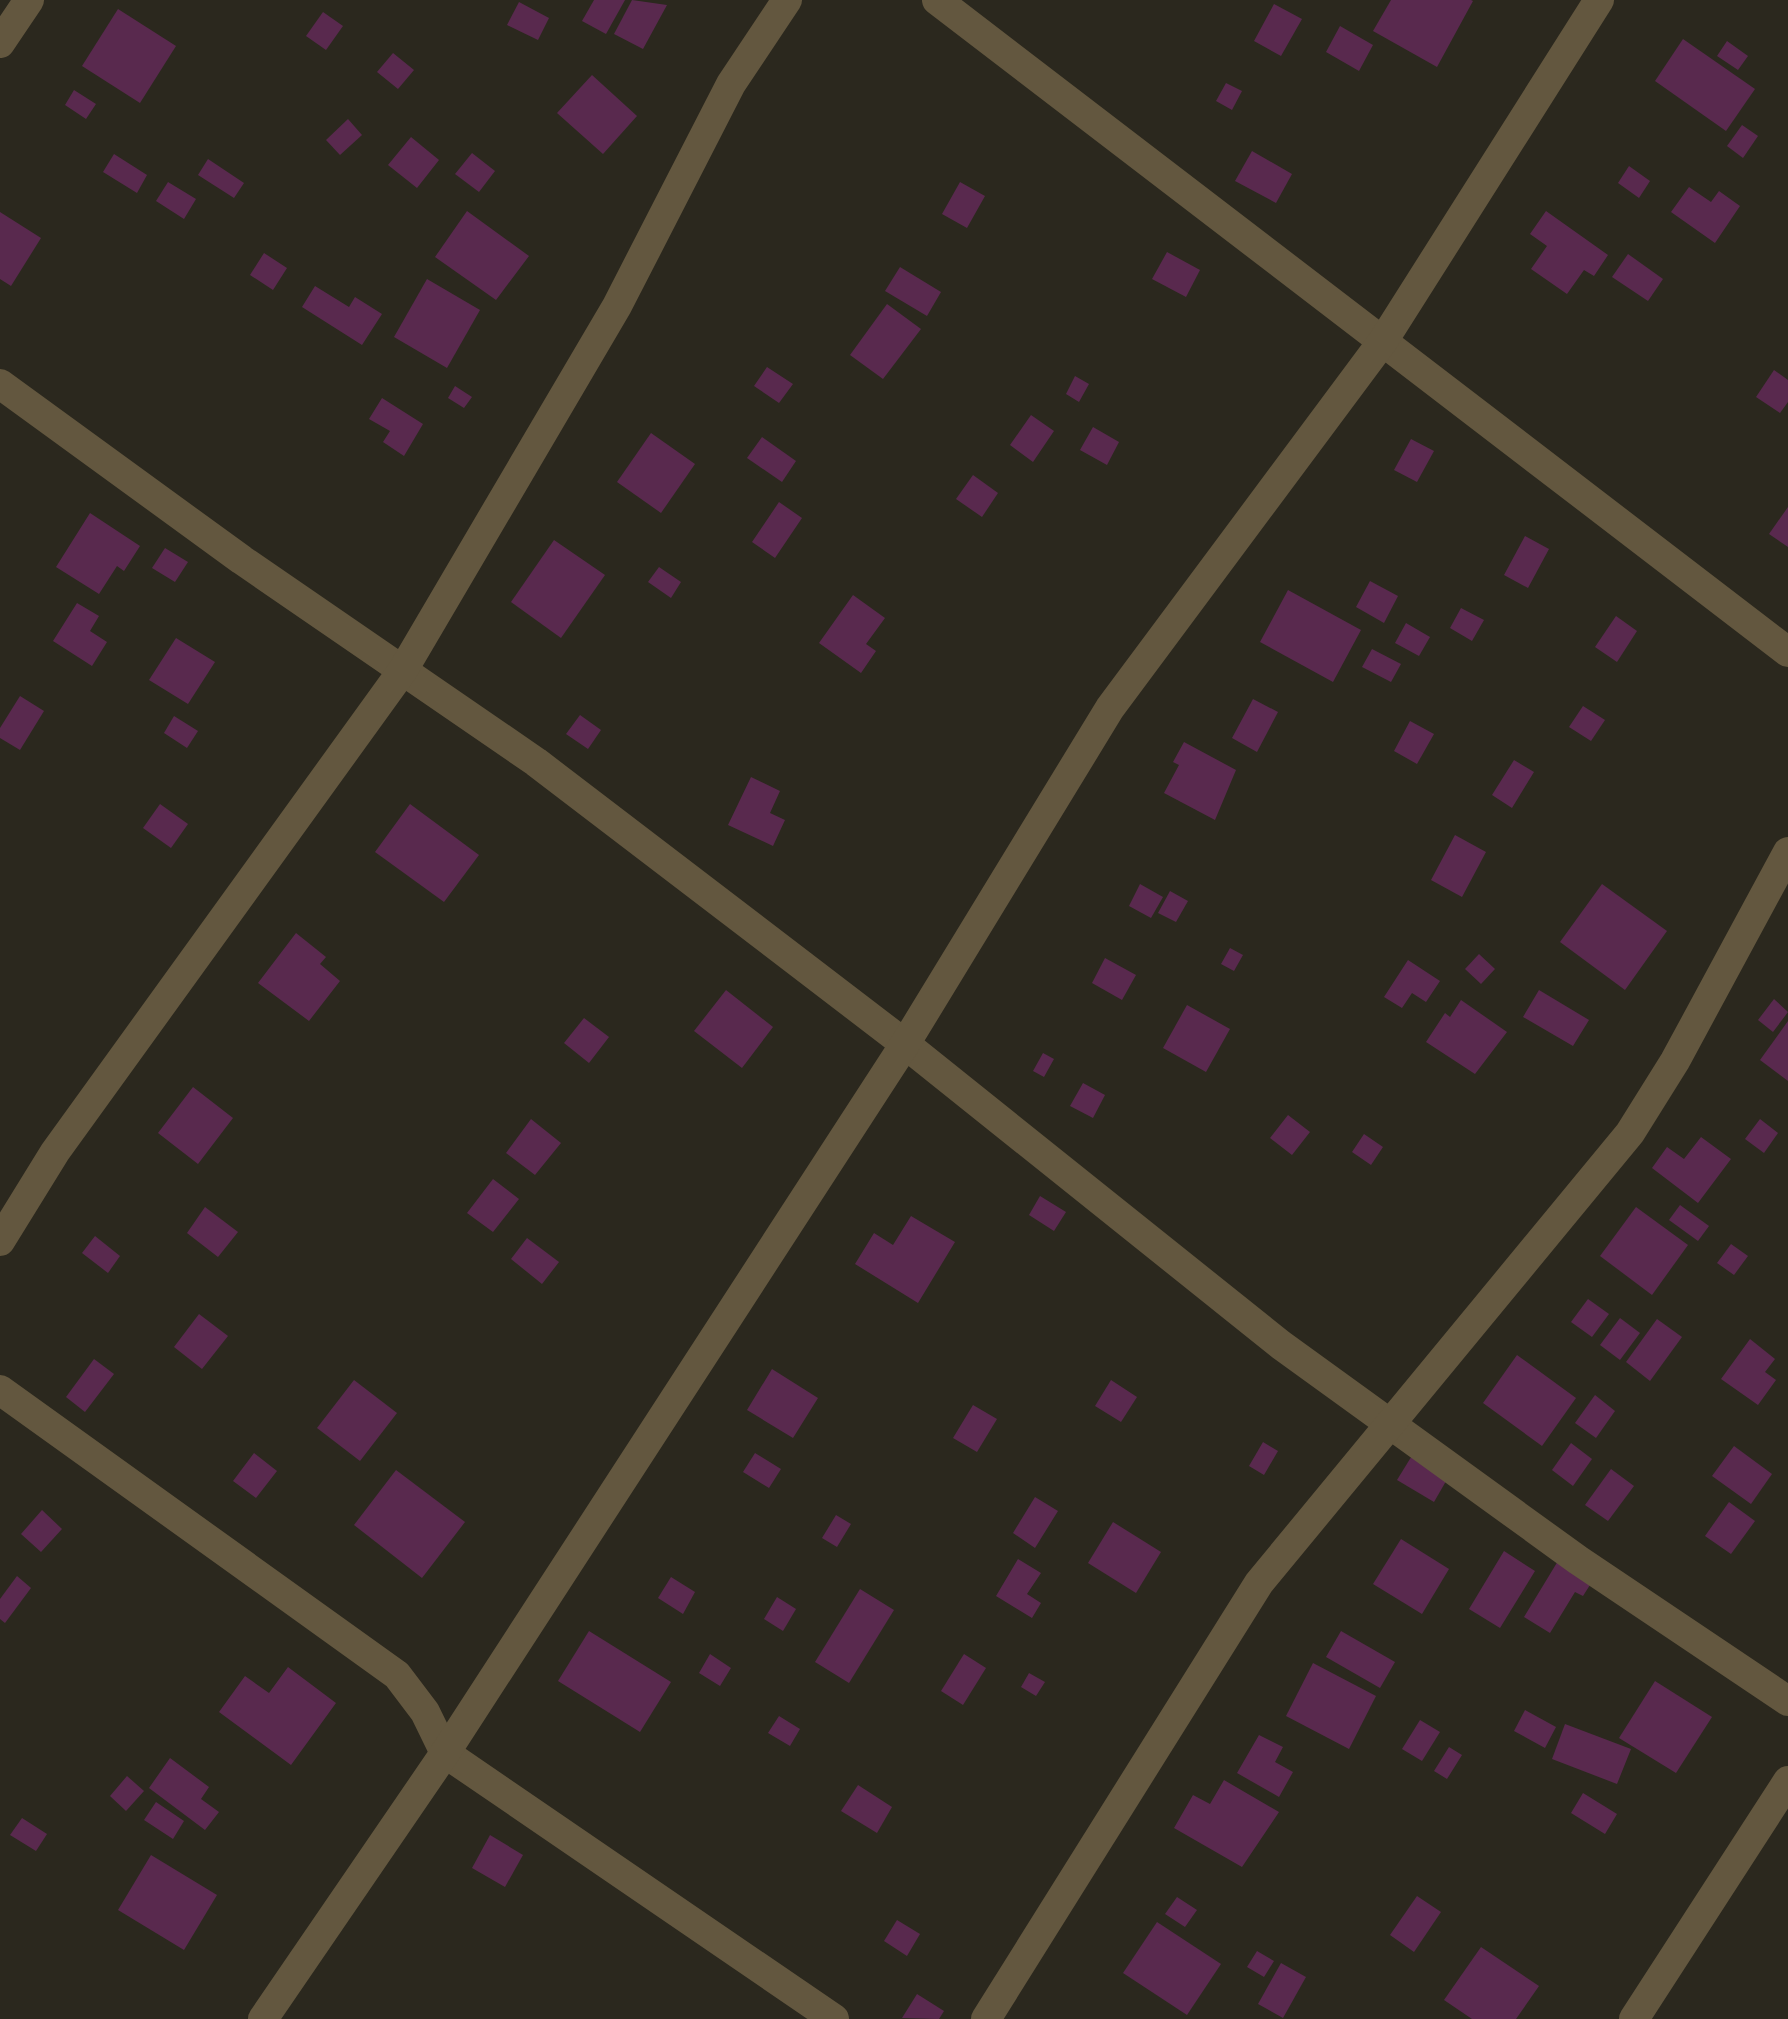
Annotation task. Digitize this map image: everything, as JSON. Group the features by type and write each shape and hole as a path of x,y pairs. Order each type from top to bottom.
{"street":[{"path":"0,43 29,0"},
{"path":"0,1240 55,1152 403,670 618,306 731,84 787,0"},
{"path":"937,0 1788,652"},
{"path":"263,2019 446,1752 905,1044 1110,708 1383,341 1598,0"},
{"path":"0,384 536,762 905,1044 1281,1345 1578,1560 1788,1702"},
{"path":"986,2019 1259,1583 1630,1133 1675,1061 1788,852"},
{"path":"0,1390 397,1675 446,1752 834,2019"},
{"path":"1634,2019 1788,1781"}],"building":[{"path":"594,0 625,0 606,34 582,21"},
{"path":"632,0 667,5 643,49 614,34"},
{"path":"1391,0 1473,1 1437,67 1373,31"},
{"path":"519,2 549,18 538,40 507,25"},
{"path":"1274,4 1302,19 1281,56 1254,41"},
{"path":"118,9 176,46 140,103 82,66"},
{"path":"323,12 343,26 326,50 306,36"},
{"path":"1340,26 1373,45 1359,71 1326,52"},
{"path":"1683,39 1755,89 1726,131 1655,81"},
{"path":"1727,41 1748,56 1738,70 1717,56"},
{"path":"393,53 414,70 398,89 377,72"},
{"path":"592,75 637,116 603,154 557,113"},
{"path":"1226,83 1242,91 1232,110 1216,101"},
{"path":"74,90 96,104 86,119 65,105"},
{"path":"348,119 362,135 340,155 326,140"},
{"path":"1742,125 1758,136 1743,158 1727,146"},
{"path":"411,137 439,160 417,188 388,165"},
{"path":"1252,151 1292,174 1276,203 1235,181"},
{"path":"472,153 495,171 479,192 455,174"},
{"path":"114,154 147,175 137,193 103,172"},
{"path":"208,159 244,183 234,198 198,175"},
{"path":"1629,166 1650,181 1639,198 1618,183"},
{"path":"168,182 196,199 184,219 156,201"},
{"path":"960,182 985,196 967,228 942,214"},
{"path":"1689,187 1711,202 1719,191 1740,206 1715,243 1671,212"},
{"path":"467,211 529,256 496,300 435,257"},
{"path":"1546,211 1608,255 1594,276 1584,270 1567,294 1531,269 1547,246 1530,234"},
{"path":"0,212 41,238 11,286 0,279"},
{"path":"1167,252 1200,270 1186,297 1152,279"},
{"path":"264,253 287,268 273,290 250,275"},
{"path":"1628,254 1663,279 1648,301 1612,277"},
{"path":"900,267 941,292 927,316 885,291"},
{"path":"427,279 480,310 447,368 394,337"},
{"path":"315,286 349,307 355,297 382,314 362,345 302,307"},
{"path":"887,304 921,329 883,379 850,355"},
{"path":"767,367 793,384 779,403 754,386"},
{"path":"1774,370 1788,380 1788,402 1780,413 1756,397"},
{"path":"1075,376 1089,384 1079,402 1066,394"},
{"path":"455,386 472,397 464,408 448,398"},
{"path":"382,398 423,424 404,456 383,442 390,431 369,419"},
{"path":"1031,415 1054,431 1033,462 1010,445"},
{"path":"1093,427 1119,442 1107,465 1080,450"},
{"path":"651,433 695,464 661,513 617,482"},
{"path":"762,437 796,461 782,482 747,458"},
{"path":"1411,439 1434,451 1417,482 1394,470"},
{"path":"973,475 998,493 982,517 956,499"},
{"path":"779,502 802,518 775,558 752,542"},
{"path":"1788,507 1788,547 1769,534"},
{"path":"90,513 140,546 124,571 117,566 99,594 56,567"},
{"path":"1525,536 1549,549 1528,588 1504,575"},
{"path":"554,540 605,575 561,638 511,602"},
{"path":"165,548 188,562 175,582 152,568"},
{"path":"659,567 681,582 671,598 648,582"},
{"path":"1370,581 1398,596 1384,623 1356,607"},
{"path":"1288,590 1361,630 1333,682 1260,642"},
{"path":"853,595 885,618 866,644 876,651 861,673 819,643"},
{"path":"77,603 99,616 90,631 107,642 92,666 53,641"},
{"path":"1461,608 1484,620 1472,641 1450,628"},
{"path":"1616,616 1637,631 1617,662 1595,647"},
{"path":"1406,623 1430,637 1419,656 1395,643"},
{"path":"176,638 215,662 188,704 149,680"},
{"path":"1372,649 1401,664 1391,682 1362,667"},
{"path":"20,696 44,711 20,750 0,738 0,728"},
{"path":"1253,699 1278,712 1257,752 1232,738"},
{"path":"1583,706 1605,720 1591,741 1569,727"},
{"path":"580,715 601,730 588,749 566,734"},
{"path":"174,716 198,731 187,748 164,733"},
{"path":"1410,721 1434,734 1417,764 1394,751"},
{"path":"1184,742 1236,770 1215,820 1164,793 1179,765 1173,762"},
{"path":"1514,760 1534,772 1512,808 1492,795"},
{"path":"751,777 780,791 770,813 785,820 773,846 728,825"},
{"path":"160,804 188,824 171,848 143,828"},
{"path":"410,804 479,855 444,902 375,852"},
{"path":"1455,835 1486,852 1462,897 1431,880"},
{"path":"1140,884 1163,897 1151,918 1129,906"},
{"path":"1602,884 1667,931 1625,990 1560,942"},
{"path":"1170,891 1188,901 1176,922 1158,913"},
{"path":"296,933 326,957 320,964 340,981 309,1021 258,983"},
{"path":"1230,948 1243,955 1234,971 1221,964"},
{"path":"1479,954 1495,969 1481,984 1465,969"},
{"path":"1105,958 1136,975 1122,1000 1092,983"},
{"path":"1408,960 1440,981 1426,1002 1412,993 1402,1008 1384,997"},
{"path":"726,990 773,1027 742,1068 694,1031"},
{"path":"1539,990 1589,1020 1573,1046 1523,1017"},
{"path":"1774,999 1788,1012 1773,1032 1758,1020"},
{"path":"1461,1000 1507,1032 1475,1074 1426,1042 1445,1013 1450,1017"},
{"path":"1187,1005 1230,1029 1206,1072 1163,1048"},
{"path":"584,1018 609,1037 589,1063 564,1043"},
{"path":"1788,1021 1788,1081 1760,1060"},
{"path":"1043,1053 1054,1059 1044,1077 1033,1071"},
{"path":"1083,1083 1105,1095 1093,1118 1070,1106"},
{"path":"193,1087 233,1118 198,1164 158,1133"},
{"path":"1288,1115 1310,1132 1292,1155 1270,1138"},
{"path":"531,1119 561,1143 535,1175 506,1153"},
{"path":"1760,1119 1778,1133 1764,1153 1745,1139"},
{"path":"1364,1134 1383,1147 1371,1165 1352,1152"},
{"path":"1701,1137 1731,1159 1698,1203 1652,1168 1667,1147 1684,1159"},
{"path":"493,1179 519,1199 493,1232 467,1213"},
{"path":"1040,1196 1066,1212 1054,1231 1029,1215"},
{"path":"1680,1205 1709,1226 1698,1241 1669,1220"},
{"path":"205,1207 238,1232 218,1257 187,1233"},
{"path":"1636,1207 1688,1245 1652,1295 1600,1256"},
{"path":"911,1216 955,1242 918,1303 855,1264 874,1233 893,1245"},
{"path":"95,1236 120,1256 108,1273 82,1253"},
{"path":"527,1238 559,1262 542,1284 511,1259"},
{"path":"1731,1244 1748,1256 1734,1275 1717,1263"},
{"path":"1588,1299 1609,1314 1592,1337 1571,1322"},
{"path":"199,1314 228,1336 202,1369 174,1347"},
{"path":"1620,1318 1640,1333 1620,1360 1600,1345"},
{"path":"1657,1319 1682,1337 1650,1381 1626,1362"},
{"path":"1750,1339 1775,1359 1765,1372 1776,1380 1758,1405 1721,1379"},
{"path":"1517,1355 1576,1398 1542,1446 1483,1403"},
{"path":"94,1359 114,1374 85,1412 66,1397"},
{"path":"772,1369 818,1398 793,1438 747,1410"},
{"path":"354,1380 397,1413 360,1461 317,1428"},
{"path":"1111,1380 1137,1397 1121,1422 1095,1406"},
{"path":"1595,1395 1615,1411 1596,1438 1575,1423"},
{"path":"973,1405 997,1419 977,1452 953,1438"},
{"path":"1263,1442 1278,1451 1264,1475 1249,1466"},
{"path":"1571,1443 1592,1459 1573,1486 1552,1470"},
{"path":"1734,1446 1772,1474 1751,1504 1712,1476"},
{"path":"254,1453 277,1471 256,1498 233,1481"},
{"path":"755,1453 781,1469 769,1488 743,1472"},
{"path":"1413,1454 1449,1476 1434,1502 1397,1480"},
{"path":"1611,1469 1634,1486 1608,1521 1585,1505"},
{"path":"396,1470 465,1522 422,1578 354,1525"},
{"path":"1035,1497 1058,1511 1035,1548 1013,1533"},
{"path":"1729,1502 1755,1521 1731,1554 1705,1536"},
{"path":"42,1510 62,1529 41,1552 21,1534"},
{"path":"836,1515 851,1524 837,1547 822,1538"},
{"path":"1113,1522 1161,1552 1136,1593 1088,1563"},
{"path":"1401,1539 1449,1569 1422,1614 1373,1584"},
{"path":"1504,1551 1535,1571 1500,1628 1469,1609"},
{"path":"1561,1556 1595,1577 1583,1596 1575,1592 1550,1633 1524,1617"},
{"path":"1018,1559 1041,1573 1027,1594 1041,1603 1032,1618 996,1596"},
{"path":"17,1576 31,1588 5,1623 0,1619 0,1599"},
{"path":"671,1577 695,1592 683,1614 658,1598"},
{"path":"860,1589 894,1610 849,1683 815,1662"},
{"path":"777,1597 796,1609 783,1631 764,1619"},
{"path":"589,1631 671,1682 640,1732 558,1681"},
{"path":"1341,1631 1395,1662 1380,1688 1326,1657"},
{"path":"710,1654 731,1668 720,1686 699,1673"},
{"path":"964,1654 986,1668 963,1705 941,1691"},
{"path":"1313,1663 1376,1696 1349,1749 1286,1716"},
{"path":"288,1667 336,1703 291,1765 219,1712 245,1676 269,1693"},
{"path":"1029,1673 1045,1682 1036,1696 1021,1687"},
{"path":"1655,1681 1712,1717 1676,1773 1619,1738"},
{"path":"1525,1710 1556,1727 1545,1748 1514,1731"},
{"path":"779,1716 800,1729 790,1746 768,1733"},
{"path":"1420,1720 1440,1732 1422,1761 1402,1749"},
{"path":"1565,1724 1631,1749 1617,1784 1552,1759"},
{"path":"1259,1735 1283,1747 1275,1762 1293,1772 1279,1797 1237,1773"},
{"path":"1449,1747 1462,1755 1447,1779 1434,1771"},
{"path":"170,1758 209,1787 201,1799 219,1812 205,1830 149,1788"},
{"path":"127,1776 144,1791 126,1811 110,1796"},
{"path":"1224,1780 1279,1812 1242,1867 1174,1828 1193,1795 1210,1804"},
{"path":"858,1785 892,1807 877,1833 841,1811"},
{"path":"1583,1793 1617,1814 1605,1834 1571,1813"},
{"path":"156,1802 184,1821 173,1839 144,1820"},
{"path":"22,1818 47,1834 36,1851 10,1835"},
{"path":"490,1835 523,1855 505,1887 472,1868"},
{"path":"151,1855 217,1895 184,1950 118,1910"},
{"path":"1417,1896 1441,1912 1414,1952 1390,1935"},
{"path":"1177,1897 1197,1910 1185,1927 1165,1914"},
{"path":"897,1920 920,1934 907,1956 884,1941"},
{"path":"1157,1922 1221,1964 1187,2015 1123,1973"},
{"path":"1481,1947 1539,1986 1516,2019 1472,2019 1444,2000"},
{"path":"1257,1951 1274,1961 1264,1977 1247,1967"},
{"path":"1281,1963 1306,1977 1283,2018 1258,2004"},
{"path":"917,1994 944,2011 939,2019 902,2018"}]}
